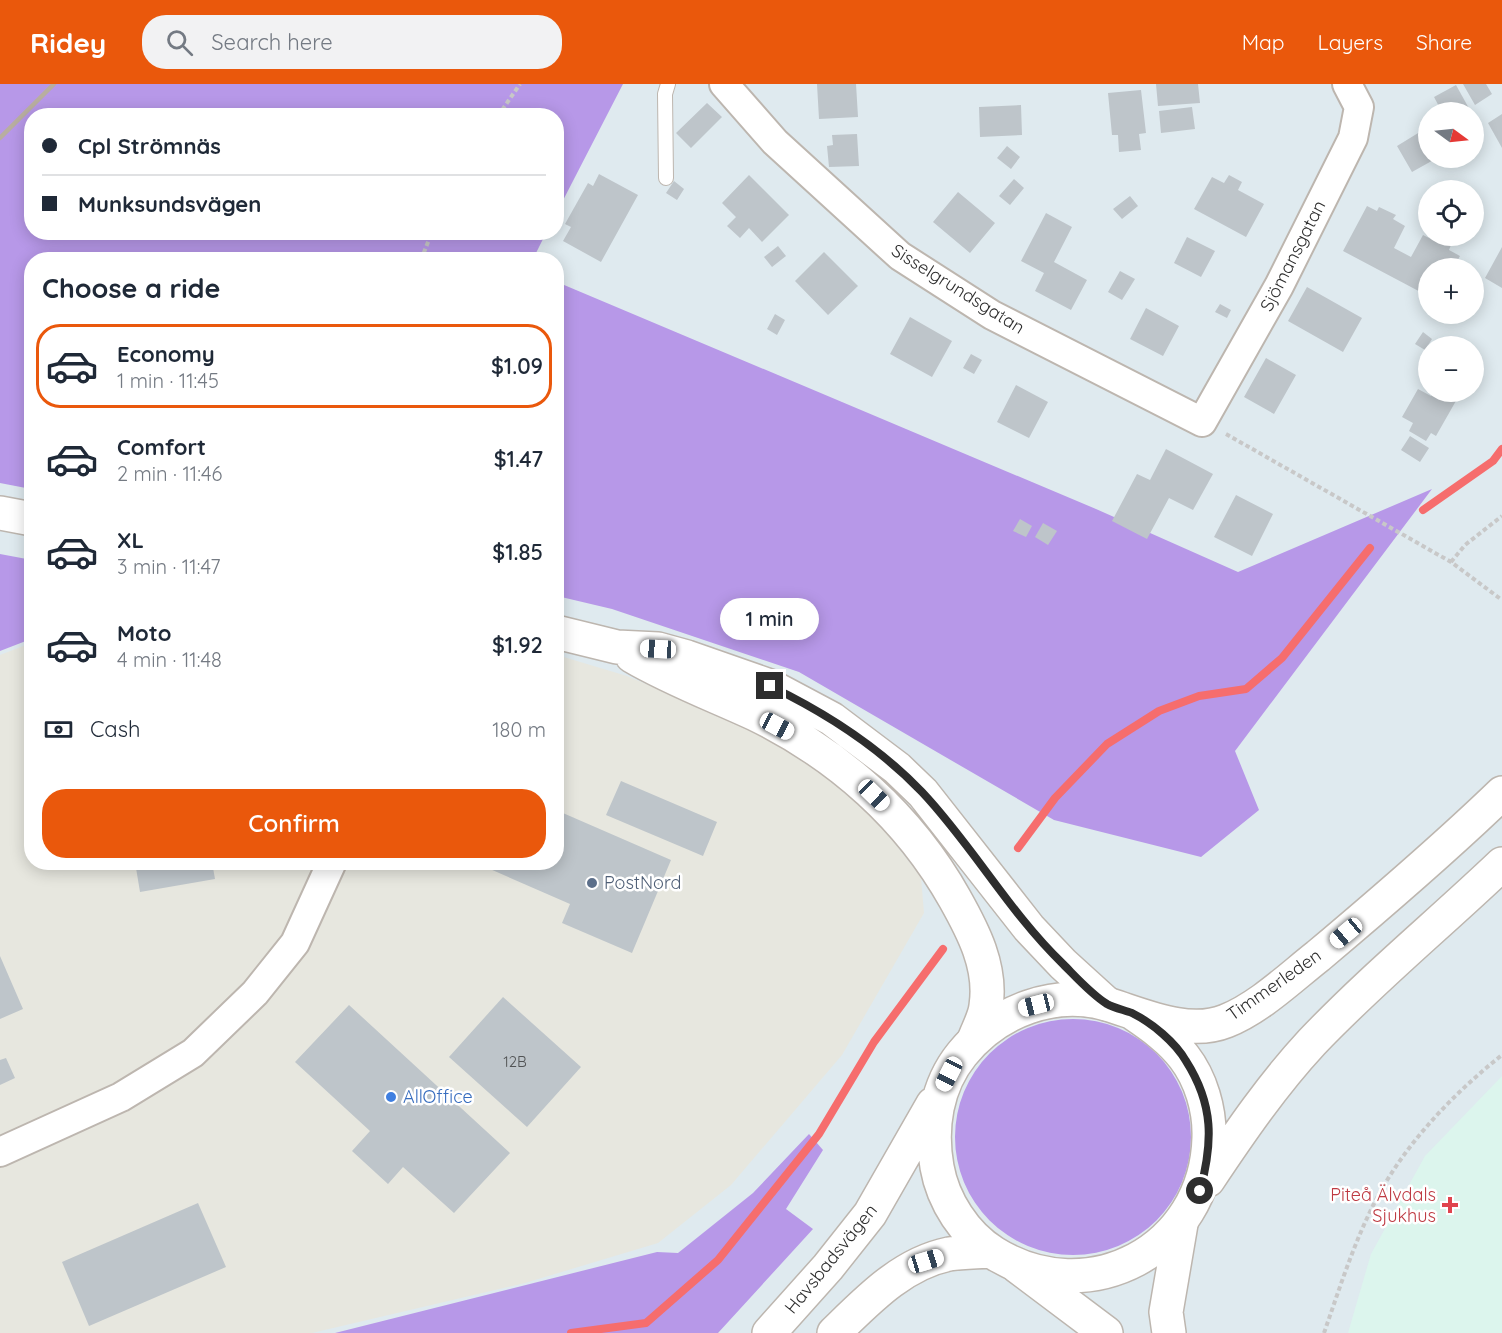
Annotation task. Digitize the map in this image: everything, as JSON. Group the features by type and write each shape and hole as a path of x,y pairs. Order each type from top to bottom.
{"main road":[{"path":"0,513 24,518"},
{"path":"564,634 617,647 658,649 770,686 824,714 865,742 897,768 923,793 1029,928 1063,964 1120,1009 1162,1033 1185,1059 1201,1089 1210,1123 1209,1158 1200,1191"},
{"path":"617,647 654,669 757,715 797,737 859,781 918,841 942,875 979,945 987,977 986,1007 974,1040 956,1062 943,1087 935,1117 933,1147 939,1178 950,1206 968,1230 1106,1333"},
{"name":"Timmerleden","path":"974,1040 996,1022 1022,1009 1078,999 1170,1023 1203,1027 1225,1022 1291,978 1382,903 1502,793"},
{"path":"834,1333 887,1284 926,1261 949,1254 1004,1258 1053,1276 1090,1276 1125,1266 1157,1247 1181,1224 1200,1191 1265,1097 1311,1043 1376,977 1502,864"},
{"name":"Havsbadsvägen","path":"769,1333 828,1267 870,1214 943,1087"},
{"path":"1169,1333 1166,1312 1181,1224"}],"street":[{"name":"Sisselgrundsgatan","path":"724,84 775,142 900,256 992,315 1202,422"},
{"name":"Sjömansgatan","path":"1202,422 1279,286 1353,138 1359,107 1347,84"},
{"path":"0,1152 121,1097 193,1053 255,993 295,943 328,870"}],"lane":[{"path":"666,178 665,94 668,84"}],"path":[{"path":"504,108 520,84"},
{"path":"1202,422 1451,562 1502,600"},
{"path":"1451,562 1465,545 1502,516"},
{"path":"1324,1333 1365,1223 1402,1157 1431,1123 1482,1071 1502,1055"}],"shaded area":[{"path":"0,84 623,84 564,198 564,108 24,108 24,240 542,240 536,252 24,252 24,488 0,483"},
{"path":"564,285 1096,509 1238,572 1432,489 1235,751 1259,810 1201,857 1054,820 799,672 612,609 564,598"},
{"path":"0,554 24,558 24,642 0,651"},
{"path":"24,646 24,870 564,870 564,657 627,676 793,746 878,822 921,877 924,913 842,1055 731,1185 658,1243 525,1283 312,1333 0,1333 0,655"},
{"path":"1073,1019 1118,1028 1148,1046 1164,1062 1177,1082 1186,1103 1191,1137 1182,1182 1164,1212 1148,1228 1128,1241 1107,1250 1073,1255 1028,1246 998,1228 982,1212 969,1192 960,1171 955,1137 964,1092 982,1062 998,1046 1018,1033 1039,1024"},
{"name":"Piteå Älvdals Sjukhus","path":"1502,1076 1502,1333 1348,1333 1371,1254 1425,1156"},
{"path":"809,1134 823,1150 786,1209 813,1229 718,1333 335,1333 657,1252 678,1253 753,1193"}],"building":[{"path":"817,84 856,84 858,117 819,119"},
{"path":"1156,84 1198,84 1200,103 1158,106"},
{"path":"1463,84 1486,84 1492,94 1480,102 1473,102"},
{"path":"1456,85 1465,102 1437,102 1434,97"},
{"path":"1141,90 1146,133 1139,134 1141,150 1119,152 1118,135 1112,135 1108,93"},
{"path":"707,103 722,117 691,148 676,133"},
{"path":"1021,105 1022,135 980,137 979,107"},
{"path":"1192,107 1195,129 1161,133 1159,111"},
{"path":"1502,114 1502,148 1488,123"},
{"path":"1418,133 1419,168 1412,172 1397,146"},
{"path":"857,134 859,166 829,167 827,146 833,145 832,135"},
{"path":"1007,146 1020,157 1011,169 997,158"},
{"path":"599,174 638,195 601,262 563,241 571,227 565,224 588,183 593,186"},
{"path":"749,175 789,215 762,242 749,228 740,238 727,226 736,217 722,203"},
{"path":"1229,175 1242,182 1238,190 1264,204 1246,237 1194,209 1212,177 1224,183"},
{"path":"1014,179 1024,188 1010,205 999,196"},
{"path":"674,181 684,189 677,200 666,193"},
{"path":"958,192 995,223 970,253 933,222"},
{"path":"1130,196 1138,206 1122,219 1113,209"},
{"path":"1367,206 1377,211 1379,207 1396,215 1393,219 1405,226 1394,248 1411,257 1418,244 1418,246 1451,246 1449,250 1460,256 1459,258 1418,258 1418,291 1343,251"},
{"path":"1046,213 1072,227 1054,262 1087,280 1071,310 1035,291 1044,273 1021,261"},
{"path":"1187,237 1215,251 1201,277 1174,263"},
{"path":"778,246 786,256 772,267 764,257"},
{"path":"1502,247 1502,288 1485,278"},
{"path":"824,252 858,286 828,315 795,281"},
{"path":"1120,271 1135,279 1122,300 1108,292"},
{"path":"1307,287 1362,318 1343,352 1288,321"},
{"path":"1220,304 1231,310 1227,318 1215,312"},
{"path":"1146,308 1179,326 1163,356 1130,339"},
{"path":"775,314 785,320 777,335 767,329"},
{"path":"910,317 952,341 932,377 890,354"},
{"path":"971,354 982,360 974,374 963,368"},
{"path":"1266,358 1296,375 1274,414 1244,397"},
{"path":"1016,385 1048,402 1029,438 997,422"},
{"path":"1418,389 1418,402 1455,402 1436,436 1431,433 1426,441 1409,431 1413,423 1402,417"},
{"path":"1410,436 1429,448 1420,462 1401,450"},
{"path":"1166,449 1213,474 1193,510 1169,498 1147,539 1112,521 1137,474 1150,480"},
{"path":"1236,495 1273,514 1252,556 1214,537"},
{"path":"1020,519 1032,526 1026,537 1013,531"},
{"path":"1043,523 1057,531 1048,545 1035,537"},
{"path":"621,781 717,822 703,856 606,815"},
{"name":"PostNord","path":"564,813 671,860 632,953 562,923 570,904 492,870 564,870"},
{"path":"136,870 213,870 215,879 140,892"},
{"path":"0,956 23,1009 0,1019"},
{"path":"503,997 581,1067 527,1127 449,1057"},
{"name":"AllOffice","path":"349,1005 510,1153 454,1213 403,1167 388,1184 352,1151 370,1131 295,1062"},
{"path":"6,1058 15,1078 0,1085 0,1060"},
{"path":"198,1203 226,1267 89,1326 62,1262"}],"waterway":[{"path":"1423,510 1493,461 1502,449"},
{"path":"1018,848 1055,798 1107,744 1159,711 1199,696 1246,689 1282,658 1370,548"},
{"path":"571,1333 646,1323 718,1260 819,1134 874,1042 943,949"}],"railway":[{"path":"30,108 54,84"},
{"path":"0,138 24,114"}],"place":[{"name":"PostNord","path":"592,883"},
{"name":"AllOffice","path":"391,1097"},
{"name":"Piteå Älvdals Sjukhus","path":"1450,1205"}],"route":[{"path":"770,686 832,719 897,768 946,820 1006,902 1063,964 1107,1004 1134,1014 1162,1033 1185,1059 1201,1089 1210,1123 1209,1158 1200,1191"}]}
